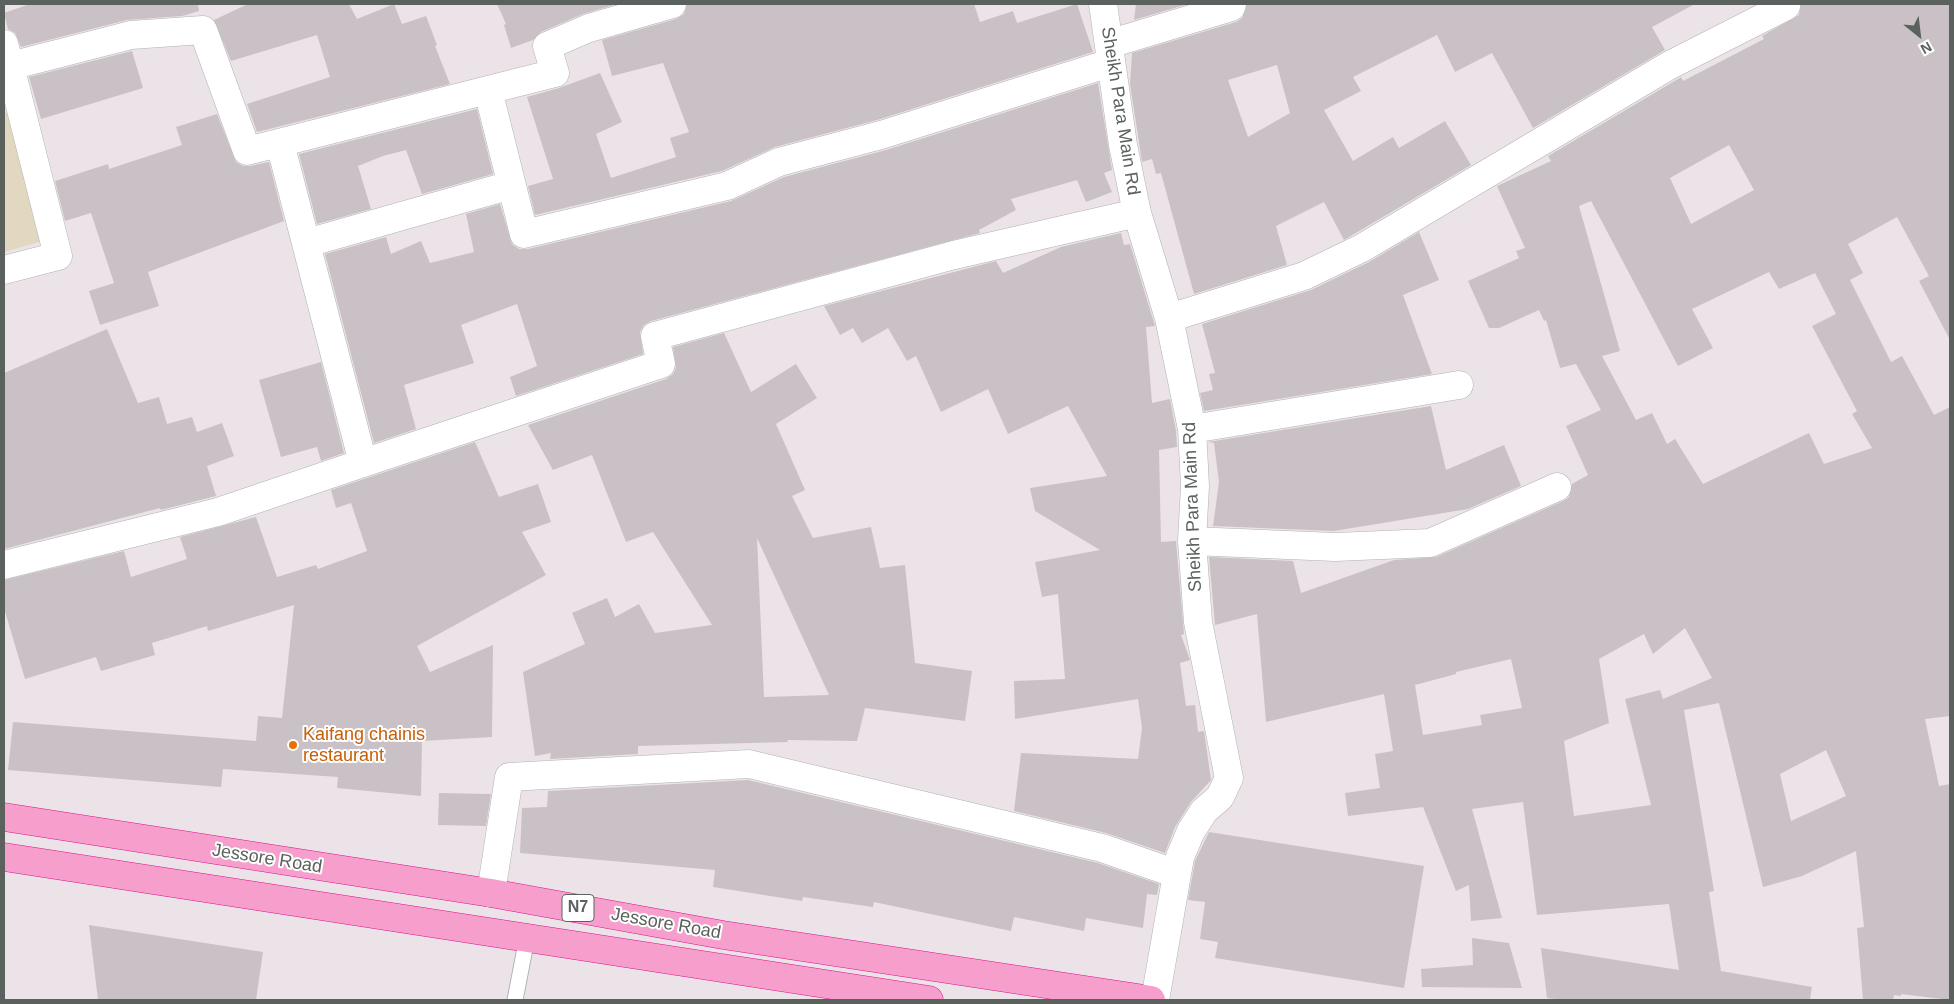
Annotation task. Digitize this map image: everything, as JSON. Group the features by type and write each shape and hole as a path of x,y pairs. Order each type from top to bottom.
{"highway":[{"name":"Jessore Road","path":"4,817 491,892 723,935 1144,999"},
{"name":"N7","path":"4,857 928,1000"}],"street":[{"path":"4,270 58,256 7,55 131,36 203,30 247,151 555,73 547,46 588,28 672,4"},
{"name":"Sheikh Para Main Rd","path":"1103,4 1123,145 1137,213 1168,318 1192,429 1195,486 1192,541 1198,622 1229,778 1220,797 1204,811 1191,831 1180,857 1144,999"},
{"path":"488,90 524,234 727,186 779,162 881,134 1110,54 1232,7 1232,4"},
{"path":"1168,318 1304,276 1362,248 1670,65 1786,6"},
{"path":"280,143 363,463"},
{"path":"307,243 512,185"},
{"path":"4,565 218,512 661,364 655,336 954,256 1137,213"},
{"path":"1192,429 1459,385"},
{"path":"1192,541 1335,547 1430,542 1557,487"},
{"path":"491,892 508,777 749,764 1102,848 1177,874"}],"lane":[{"path":"515,1000 527,938"}],"shaded area":[{"path":"9,112 43,241 4,252 4,113"}],"building":[{"path":"30,4 198,4 199,11 182,16 127,20 21,47 15,33 8,29 4,13"},
{"path":"248,4 349,4 357,19 394,4 402,24 426,16 450,84 257,132 247,104 330,77 317,35 231,61 214,20"},
{"path":"497,4 617,4 583,14 541,32 533,40 511,48 504,25 506,24"},
{"path":"687,4 974,4 980,22 1013,11 1017,23 1077,4 1093,52 877,120 775,147 722,171 535,215 528,186 553,179 527,97 600,73 622,122 596,134 611,178 676,157 670,138 689,132 663,63 612,76 602,40 676,19 684,14"},
{"path":"1136,4 1188,4 1134,20"},
{"path":"1247,4 1695,4 1652,27 1665,50 1533,128 1492,53 1455,72 1437,35 1353,77 1361,91 1324,110 1353,161 1393,137 1399,148 1445,121 1471,165 1344,240 1324,202 1276,226 1287,265 1194,294 1161,173 1156,174 1152,159 1142,162 1130,84 1132,53 1236,22 1242,18","holes":["1277,65 1290,113 1248,137 1228,80"]},
{"path":"1801,4 1950,4 1950,340 1919,281 1929,276 1897,217 1848,244 1863,273 1850,280 1891,362 1902,356 1934,415 1950,407 1950,716 1925,719 1939,786 1950,784 1950,1000 1901,994 1901,996 1894,995 1893,1000 1863,1000 1857,928 1864,927 1856,851 1802,876 1763,887 1719,703 1684,710 1714,891 1709,892 1721,971 1812,987 1810,1000 1564,1000 1547,998 1541,948 1679,970 1669,904 1537,915 1523,802 1472,809 1502,918 1471,921 1469,885 1456,891 1423,807 1348,816 1345,793 1380,788 1375,754 1393,751 1384,694 1266,722 1257,614 1215,625 1209,557 1293,561 1301,593 1394,560 1436,557 1569,497 1572,484 1588,475 1566,426 1601,410 1576,364 1560,368 1546,320 1544,321 1539,310 1499,328 1489,328 1468,281 1519,258 1516,251 1525,248 1497,186 1551,161 1548,156 1681,77 1683,81 1764,39 1762,36 1799,15","holes":["1729,145 1754,190 1691,224 1670,178","1591,201 1678,366 1713,348 1692,309 1769,272 1779,289 1815,273 1836,314 1812,326 1857,411 1852,414 1872,448 1824,464 1809,433 1703,484 1675,439 1667,444 1652,413 1636,420 1602,356 1620,351 1579,206","1685,628 1712,678 1663,699 1660,690 1625,699 1651,805 1574,816 1564,741 1609,723 1599,659 1644,634 1653,654","1511,659 1522,708 1480,715 1482,725 1423,735 1415,685 1456,674 1456,672","1826,750 1846,796 1791,821 1780,774"]},
{"path":"132,51 143,88 41,119 29,77"},
{"path":"1098,83 1112,170 1104,173 1112,192 1086,202 1077,180 1011,199 1016,210 979,230 980,233 651,321 644,325 640,332 643,354 516,396 510,377 537,366 517,304 461,325 474,363 404,385 416,429 374,443 325,254 386,237 391,254 421,241 430,263 474,252 466,214 500,204 512,244 519,249 528,249 731,201 784,177 886,150"},
{"path":"477,109 493,174 422,194 406,150 383,156 358,166 371,209 317,224 299,154"},
{"path":"217,114 236,162 243,166 250,166 269,162 284,221 148,272 159,306 100,325 89,291 114,283 91,213 65,221 55,181 108,164 109,169 182,145 176,127"},
{"path":"1419,232 1439,280 1403,295 1432,374 1204,411 1200,393 1213,390 1209,374 1215,373 1202,324 1311,290 1369,262"},
{"path":"1121,233 1124,245 1130,244 1155,326 1146,327 1152,403 1170,399 1176,431 1177,447 1159,450 1161,542 1176,541 1184,634 1181,635 1190,660 1180,663 1186,706 1195,705 1198,732 1204,731 1211,780 1191,802 1175,827 1165,853 1106,833 1014,811 1021,753 1138,759 1142,728 1138,699 1015,719 1014,681 1065,679 1058,594 1042,597 1035,562 1100,550 1035,511 1030,488 1107,476 1068,406 1008,434 988,389 941,412 916,356 907,361 888,328 862,343 853,328 840,335 824,306 996,261 1003,273 1061,247"},
{"path":"107,329 138,403 159,397 167,424 192,417 197,432 222,423 234,456 207,466 216,496 161,510 160,508 4,549 4,373"},
{"path":"724,333 751,392 796,364 817,398 776,424 805,490 792,496 813,538 871,527 880,568 905,565 915,663 972,671 965,721 865,708 857,741 787,740 788,742 638,746 638,754 550,759 551,753 535,756 523,672 585,644 572,613 607,598 615,617 639,604 655,633 712,625 653,532 626,542 592,455 553,470 528,425 666,379 673,374 676,368 673,347","holes":["757,538 829,695 764,697"]},
{"path":"321,362 344,453 321,461 317,447 281,457 259,380"},
{"path":"1431,406 1446,470 1504,445 1521,486 1468,509 1334,531 1213,526 1219,482 1214,443 1208,442"},
{"path":"475,442 499,497 538,484 551,522 522,532 546,575 417,646 430,672 493,645 492,737 422,741 421,796 337,788 338,777 223,769 221,787 8,770 13,722 256,741 258,716 282,718 294,605 208,631 207,626 152,643 155,655 101,671 96,657 25,679 4,608 4,580 124,551 131,577 187,559 180,537 256,517 277,577 316,565 318,569 367,551 351,503 336,508 331,490"},
{"path":"748,780 1098,863 1159,884 1157,895 1147,894 1143,928 1086,918 1084,931 1014,917 1011,931 874,902 873,907 803,897 802,901 713,887 715,870 520,853 522,808 547,807 548,791"},
{"path":"439,793 491,794 486,826 438,825"},
{"path":"1209,832 1424,866 1404,988 1215,958 1218,942 1200,939 1205,902 1188,900 1195,861"},
{"path":"89,925 263,952 256,1000 98,1000"},
{"path":"1472,938 1509,943 1522,988 1422,987 1421,969 1473,965"}],"place":[{"name":"Kaifang chainis restaurant","path":"293,745"}]}
